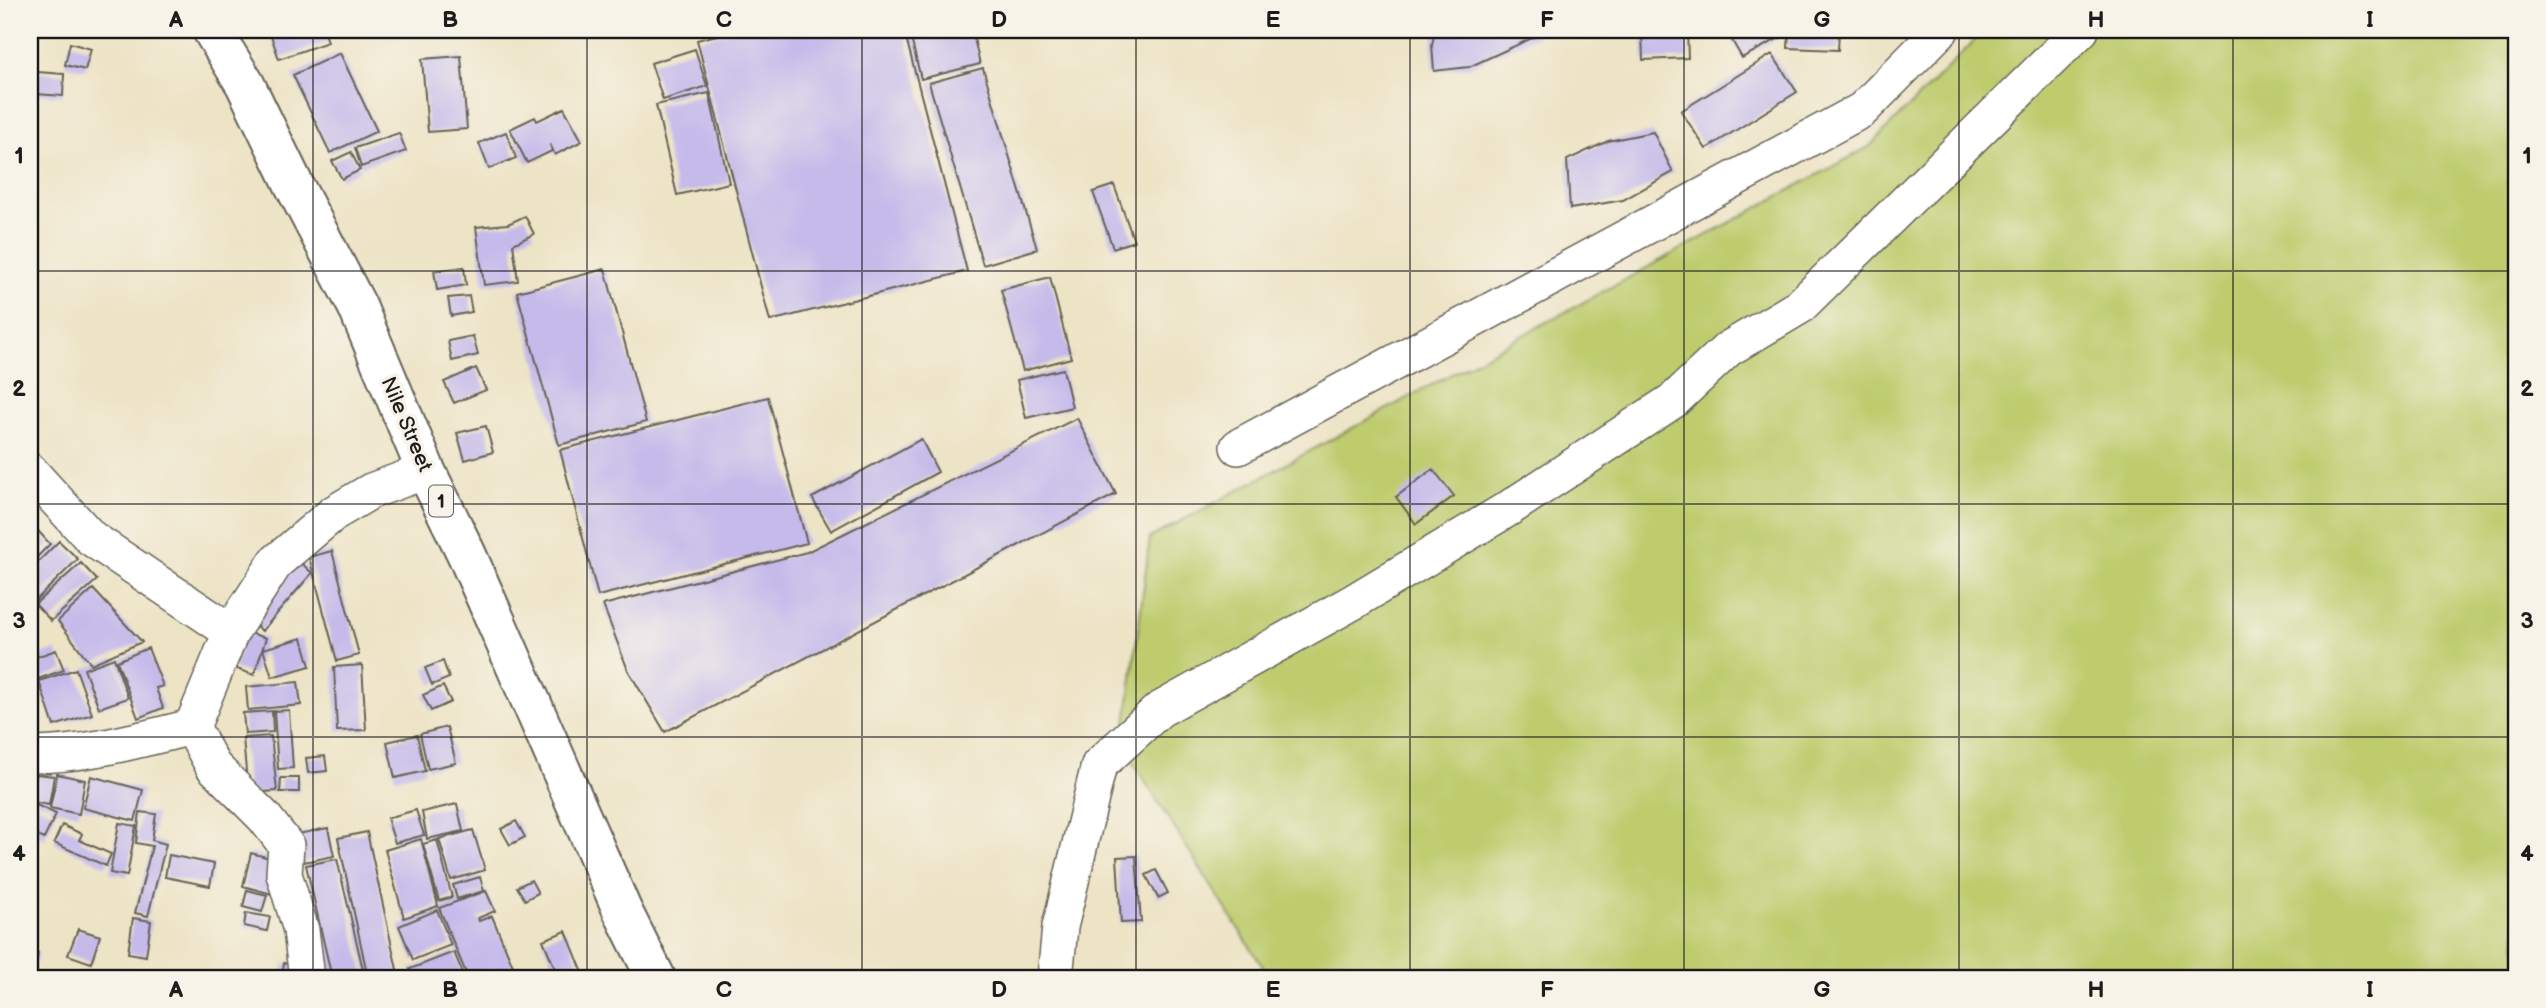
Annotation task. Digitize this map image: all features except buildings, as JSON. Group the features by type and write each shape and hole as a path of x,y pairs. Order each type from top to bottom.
{"main road":[{"name":"Nile Street","path":"212,30 245,84 357,306 426,471 466,554 623,912 656,978"}],"street":[{"path":"1238,447 1862,110 1941,30"},
{"path":"1055,978 1060,927 1100,765 1159,710 1353,602 1511,507 1674,400 1728,349 1799,307 2081,30"},
{"path":"30,471 91,538 231,632"},
{"path":"192,727 231,632 276,562 334,513 371,491 426,471"},
{"path":"30,755 52,755 117,745 192,727"},
{"path":"192,727 214,766 264,817 286,845 284,874 301,930 307,978"}],"green space":[{"path":"1985,30 2516,30 2516,978 1270,978 1123,747 1150,538 1869,147"}]}
